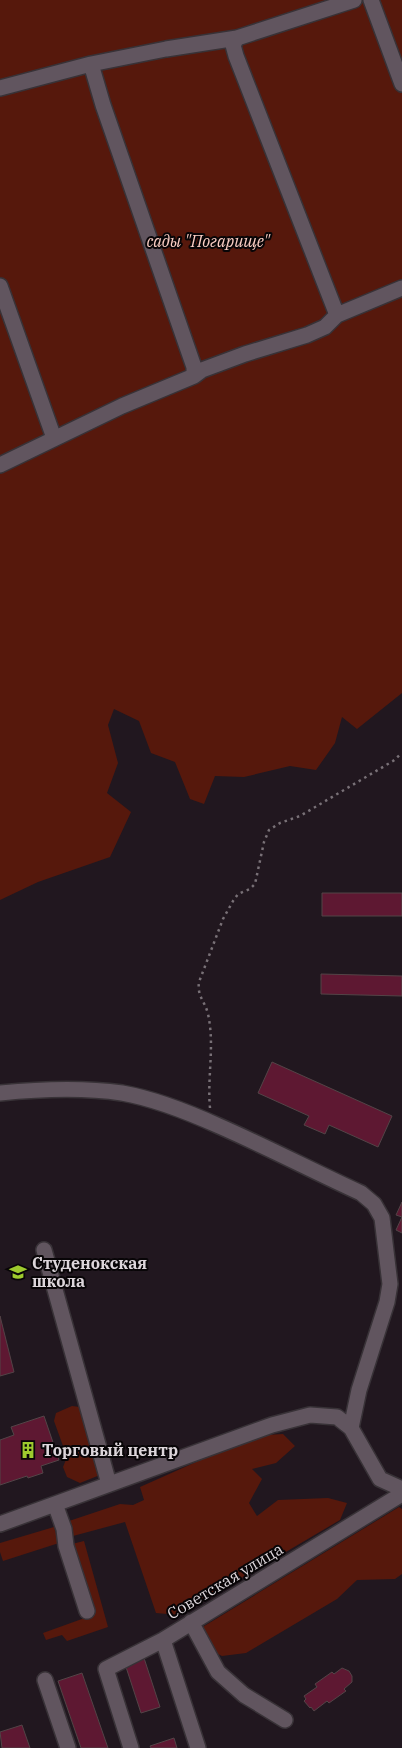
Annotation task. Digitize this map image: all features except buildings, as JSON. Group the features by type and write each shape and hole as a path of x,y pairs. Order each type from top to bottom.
{"street":[{"path":"0,88 91,64 166,49 237,38 354,0"},
{"path":"371,0 402,84"},
{"path":"237,38 233,45 236,56 337,315"},
{"path":"91,64 103,105 192,358 194,376"},
{"path":"0,286 54,438"},
{"path":"0,465 122,406 194,376 202,370 319,330 325,327 337,315 402,288"},
{"path":"0,1093 81,1089 122,1093 162,1103 218,1125 361,1193 374,1204 382,1218 390,1284 387,1302 359,1390 351,1428"},
{"path":"44,1250 108,1484"},
{"path":"0,1524 272,1425 310,1415 337,1417 351,1428 380,1478 402,1489"},
{"name":"Советская улица","path":"198,1748 163,1640 402,1494"},
{"path":"56,1504 64,1529 66,1546 87,1611"},
{"path":"192,1622 218,1672 244,1695 285,1720"},
{"path":"131,1748 106,1669 163,1640"},
{"path":"45,1680 68,1748"}],"path":[{"path":"218,1125 210,1108 210,1024 208,1011 198,991 199,982 223,919 238,894 250,889 255,884 264,842 269,830 280,822 300,816 402,753"}],"green space":[{"name":"сады \"Погарище\"","path":"0,0 402,0 402,693 357,729 342,717 335,743 316,770 290,766 244,777 215,776 204,804 190,799 175,762 151,753 139,721 114,709 108,725 118,763 107,793 131,812 110,857 38,882 0,900"},
{"path":"72,1406 80,1407 100,1475 80,1483 67,1477 63,1467 67,1457 54,1421 56,1413"},
{"path":"283,1434 295,1446 276,1463 252,1469 262,1479 249,1503 257,1516 278,1500 328,1498 347,1503 340,1520 179,1615 156,1613 125,1522 73,1536 69,1521 120,1504 133,1505 144,1500 140,1487 205,1458 266,1435"},
{"path":"399,1507 402,1509 402,1574 395,1579 357,1580 337,1599 246,1653 222,1656 216,1653 201,1628"},
{"path":"54,1527 59,1543 3,1561 0,1543"},
{"path":"84,1541 108,1627 67,1641 62,1635 46,1640 43,1633 93,1615 72,1544"}],"place":[{"name":"Студенокская школа","path":"18,1272"},
{"name":"Торговый центр","path":"28,1450"}]}
